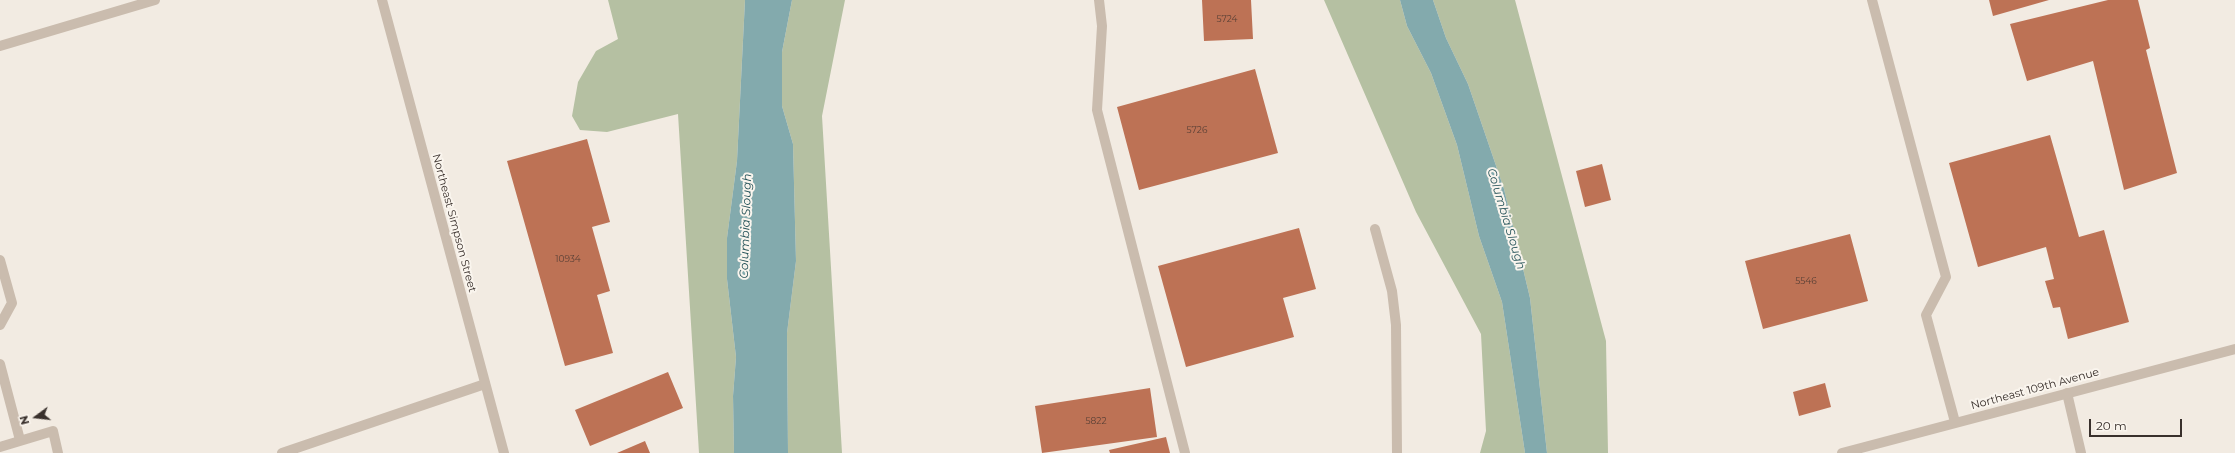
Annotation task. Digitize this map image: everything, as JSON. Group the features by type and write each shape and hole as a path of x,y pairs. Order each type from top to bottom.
{"street":[{"path":"0,46 156,0"},
{"name":"Northeast Simpson Street","path":"382,0 504,453"},
{"path":"1099,0 1102,26 1097,110 1185,453"},
{"path":"1872,0 1946,277 1926,315 1955,422"},
{"path":"1375,229 1392,291 1396,325 1397,453"},
{"path":"0,260 12,303 0,324"},
{"name":"Northeast 109th Avenue","path":"1842,453 2235,348"},
{"path":"0,364 20,440"},
{"path":"282,453 485,384"},
{"path":"2067,393 2081,453"},
{"path":"0,447 53,431 58,453"}],"green space":[{"path":"608,0 745,0 737,161 727,238 727,279 736,357 733,396 734,453 699,453 678,114 607,132 580,130 572,116 578,82 596,51 618,39"},
{"path":"792,0 845,0 822,116 842,453 788,453 787,333 796,261 793,144 782,106 782,52"},
{"path":"1324,0 1400,0 1407,26 1431,73 1457,145 1479,236 1502,302 1525,453 1480,453 1486,431 1481,334 1416,212"},
{"path":"1433,0 1515,0 1606,341 1608,453 1547,453 1530,298 1504,189 1468,84 1446,38"}],"water":[{"name":"Columbia Slough","path":"745,0 792,0 782,52 782,106 793,144 796,261 787,333 788,453 734,453 733,396 736,357 727,279 727,238 737,161"},
{"name":"Columbia Slough","path":"1400,0 1433,0 1446,38 1468,84 1504,189 1530,298 1547,453 1525,453 1502,302 1479,236 1457,145 1431,73 1407,26"}],"building":[{"path":"1202,0 1251,0 1253,39 1204,41"},
{"path":"1989,0 2049,0 1993,16"},
{"path":"2108,0 2138,0 2150,48 2146,50 2177,173 2124,190 2093,61 2027,81 2010,24"},
{"path":"1255,69 1278,153 1139,190 1117,107"},
{"path":"2050,135 2079,237 2104,230 2129,322 2068,339 2060,307 2053,308 2045,281 2054,279 2046,247 1978,267 1949,163"},
{"path":"587,139 610,222 592,227 610,291 597,295 613,353 565,366 507,161"},
{"path":"1602,164 1611,200 1585,207 1576,171"},
{"path":"1299,228 1316,289 1283,298 1294,337 1186,367 1158,266"},
{"path":"1850,234 1868,301 1763,329 1745,261"},
{"path":"668,372 683,408 590,446 575,410"},
{"path":"1825,383 1831,407 1799,416 1793,392"},
{"path":"1150,388 1157,437 1042,453 1035,406"},
{"path":"1166,437 1170,453 1110,453 1109,450"},
{"path":"645,441 650,453 617,453"}]}
